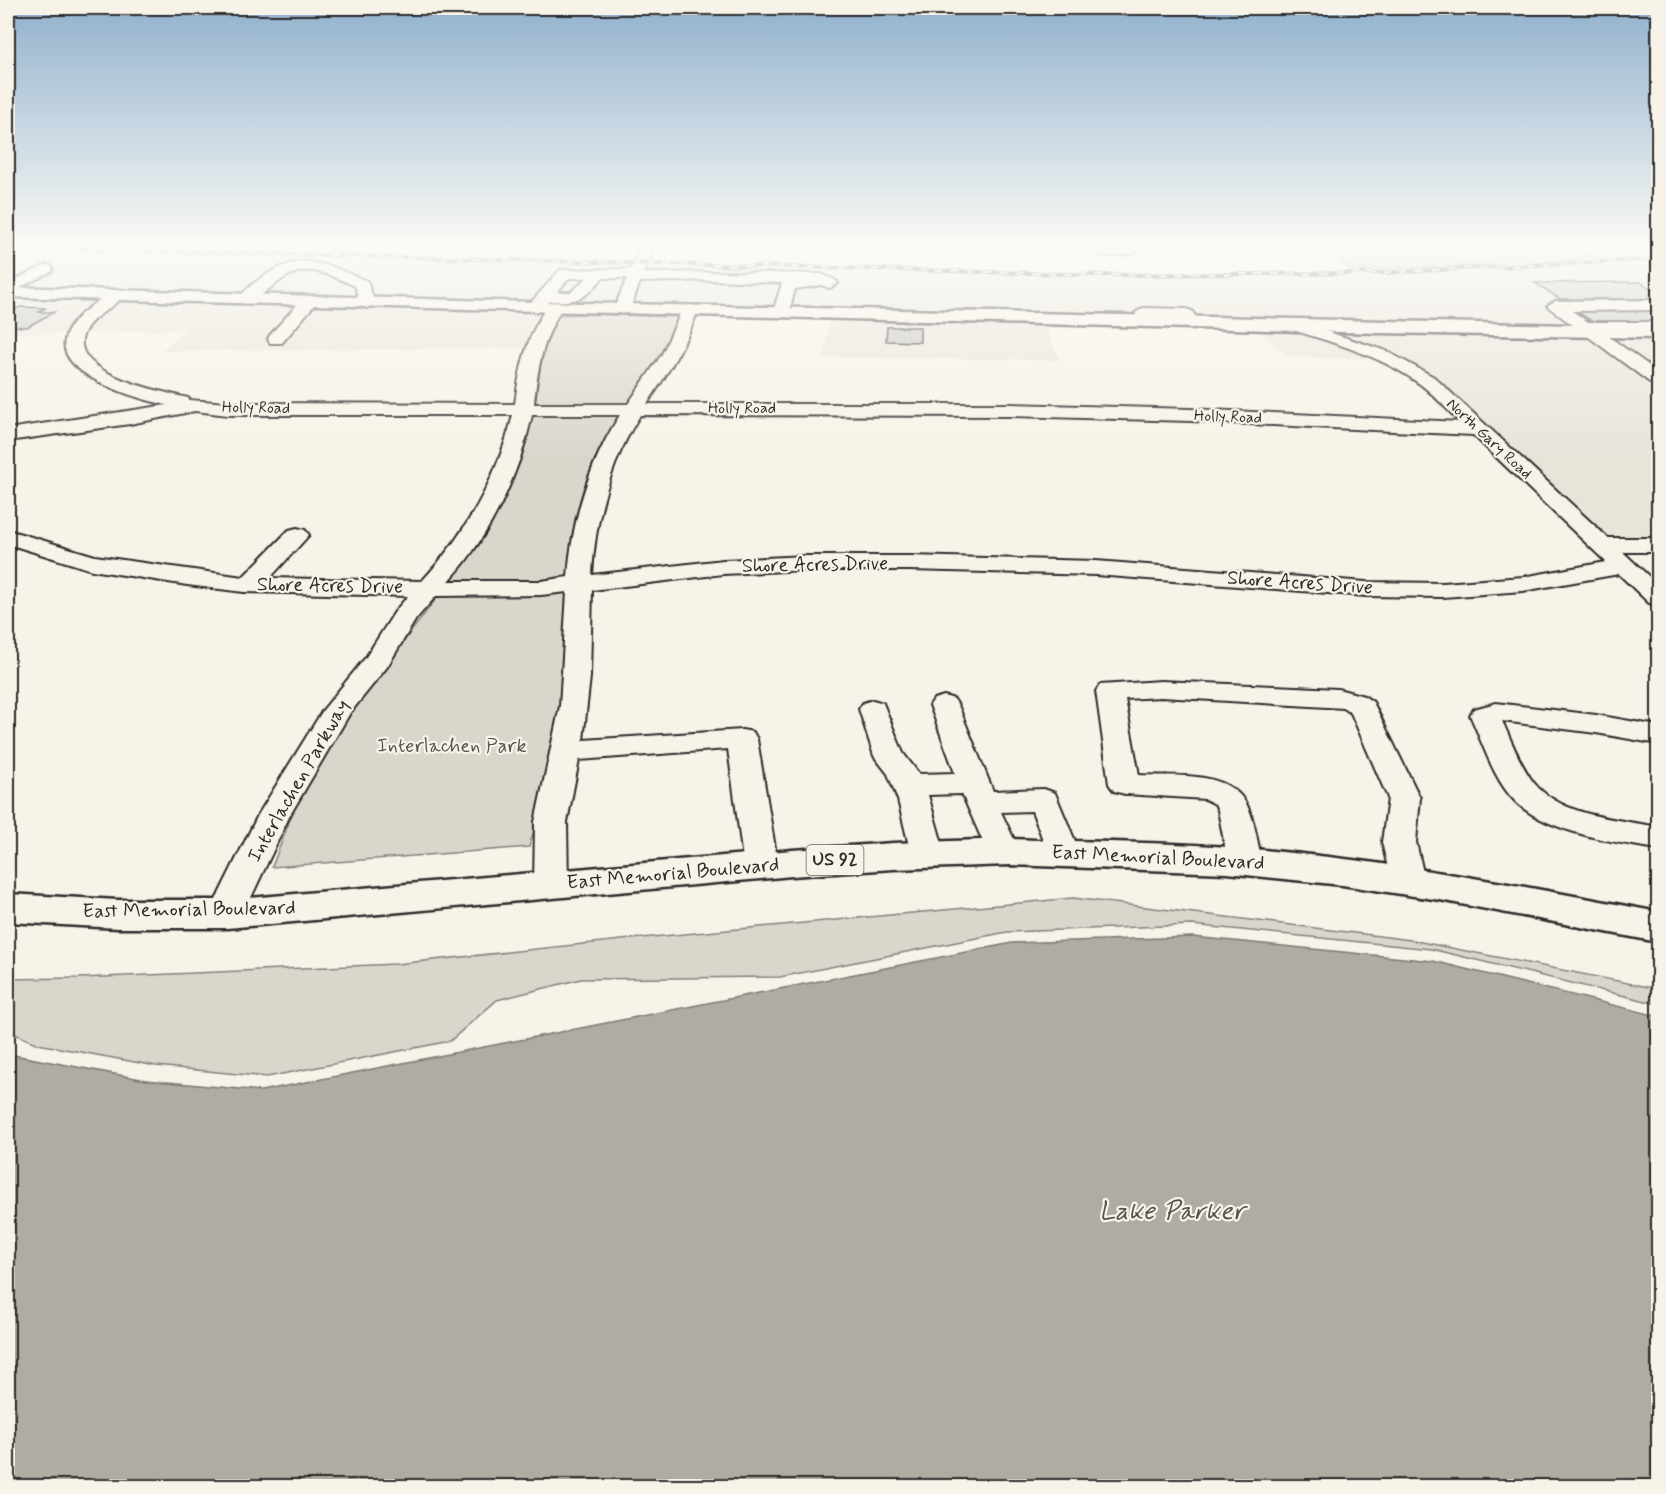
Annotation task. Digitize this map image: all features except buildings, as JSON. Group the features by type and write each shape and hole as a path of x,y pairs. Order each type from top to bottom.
{"main road":[{"path":"1170,317 1191,322 1586,329 1659,333"},
{"name":"East Memorial Boulevard","path":"8,908 118,914 227,914 760,866 928,854 1003,852 1245,862 1408,881 1571,909 1659,927"}],"street":[{"path":"86,317 75,334 74,345 78,360 105,380 127,390 152,398 195,405"},
{"path":"276,339 295,317"},
{"name":"Interlachen Parkway","path":"227,914 274,815 337,710 377,661 405,615 447,569 479,523 495,494 515,446 524,409 528,373 543,317"},
{"path":"551,886 552,816 574,709 579,651 578,584 588,516 599,479 612,449 635,408 672,353 683,333 688,317"},
{"path":"1569,317 1659,380"},
{"name":"North Gary Road","path":"1292,325 1348,342 1393,360 1428,381 1659,598"},
{"path":"1586,329 1659,327"},
{"name":"Holly Road","path":"8,435 130,418 195,405 238,409 1011,410 1190,415 1479,429"},
{"path":"250,585 297,535"},
{"name":"Shore Acres Drive","path":"8,537 92,563 158,574 250,585 387,589 541,588 723,567 805,563 909,563 1096,568 1366,589 1443,590 1523,584 1600,568 1626,566"},
{"path":"1605,545 1659,545"},
{"path":"1245,862 1234,810 1226,797 1212,789 1125,784 1110,691 1161,689 1338,698 1354,702 1363,708 1404,798 1399,840 1408,881"},
{"path":"944,705 1003,852"},
{"path":"873,709 889,756 902,770 914,800 928,854"},
{"path":"1659,735 1596,724 1496,712 1484,715 1523,791 1537,805 1558,815 1659,838"},
{"path":"566,751 742,739 760,866"},
{"path":"908,785 1044,800 1063,853"}],"shaded area":[{"path":"8,317 80,317 67,334 8,333"},
{"path":"94,317 542,317 526,348 161,351 187,329 83,333"},
{"path":"830,317 858,317 1291,328 1383,359 1289,357 1260,331 1046,327 1059,360 824,357"},
{"path":"1036,317 1658,317 1658,330 1539,330"},
{"path":"1314,329 1587,336 1658,386 1658,539 1608,540 1400,359 1353,340"},
{"path":"1602,336 1658,336 1658,375 1607,340"}],"green space":[{"name":"Interlachen Park","path":"556,317 681,317 667,353 595,476 556,756 529,847 272,867 304,783 362,696 471,553 538,357"},
{"path":"1073,898 1411,940 1658,989 1658,1004 1431,949 1192,925 1007,932 780,977 581,979 497,1000 450,1041 267,1077 156,1066 38,1044 8,1031 8,979 396,964 631,939"}],"water":[{"name":"Lake Parker","path":"1193,937 1433,961 1658,1016 1658,1486 8,1486 8,1054 146,1080 261,1091 1012,943"}]}
